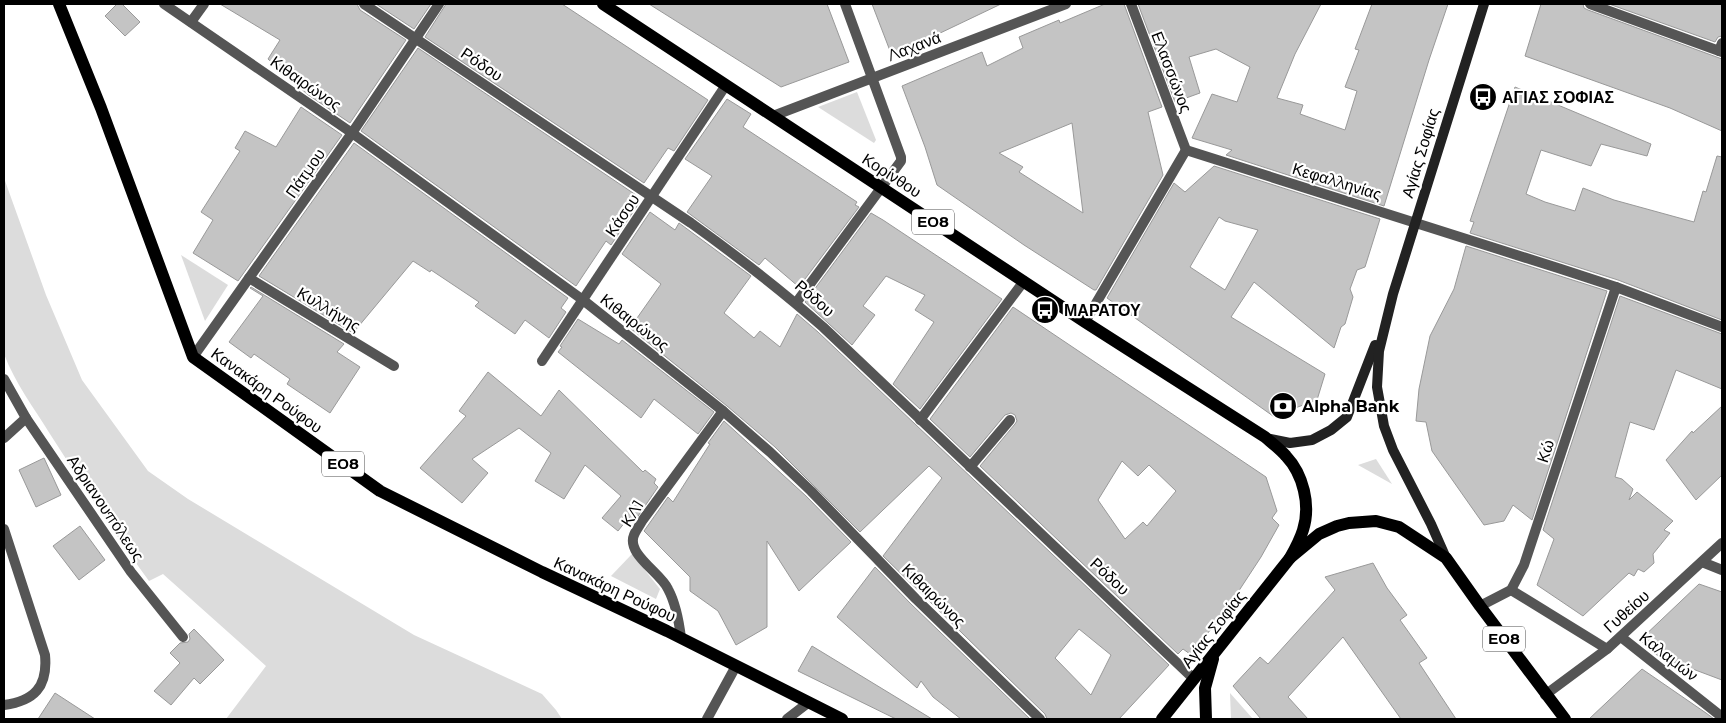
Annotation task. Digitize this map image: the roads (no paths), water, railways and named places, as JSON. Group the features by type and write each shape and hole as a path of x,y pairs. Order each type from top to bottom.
{"main road":[{"name":"Κανακάρη Ρούφου","path":"59,4 104,117 193,356 380,491 842,719"},
{"name":"Κορίνθου","path":"603,4 1085,322 1265,438"},
{"name":"Αγίας Σοφίας","path":"1388,313 1484,4"},
{"path":"1265,438 1290,443 1312,440 1331,430 1346,417 1388,313"},
{"path":"1388,313 1379,351 1377,387 1381,414 1393,450 1431,524 1446,558"},
{"name":"ΕΟ8","path":"1265,438 1287,456 1300,476 1304,491 1306,504 1304,528 1290,558"},
{"name":"ΕΟ8","path":"1290,558 1327,529 1349,523 1376,522 1399,527 1446,558 1545,695 1565,719"},
{"name":"Αγίας Σοφίας","path":"1162,719 1290,558"},
{"name":"ΕΟ8","path":"1206,719 1206,683 1212,661 1220,646"}],"street":[{"name":"Κιθαιρώνος","path":"164,4 352,133 583,300 723,411 811,491 916,599 1040,719"},
{"path":"192,22 204,4"},
{"name":"Ρόδου","path":"364,4 734,253 796,303 1194,679"},
{"name":"Πάτμου","path":"193,356 352,133 439,4"},
{"path":"796,303 901,161 845,4"},
{"name":"Λαχανά","path":"773,116 1066,4"},
{"name":"Ελασσώνος","path":"1131,4 1186,150"},
{"path":"1590,4 1721,48"},
{"name":"Κάσου","path":"542,361 726,85"},
{"path":"1085,322 1186,150"},
{"name":"Κεφαλληνίας","path":"1186,150 1616,287 1722,327"},
{"name":"Κυλλήνης","path":"249,278 394,366"},
{"path":"920,420 1024,281"},
{"name":"Κώ","path":"1511,590 1524,565 1616,287"},
{"name":"Αδριανουπόλεως","path":"4,379 26,418 126,564 183,637"},
{"name":"ΚΛ1","path":"681,638 678,620 668,587 638,552 633,544 634,536 642,521 723,411"},
{"path":"4,438 26,418"},
{"path":"970,467 1010,420"},
{"path":"4,529 45,655 47,669 39,688 32,696 23,701 4,705"},
{"name":"Γυθείου","path":"1545,695 1607,649 1722,544"},
{"path":"1702,562 1722,570"},
{"path":"1480,606 1511,590 1607,649"},
{"name":"Καλαμών","path":"1620,637 1722,717"},
{"path":"707,719 736,666"},
{"path":"787,719 809,702"}],"place":[{"name":"ΑΓΙΑΣ ΣΟΦΙΑΣ","path":"1483,97"},
{"name":"ΜΑΡΑΤΟΥ","path":"1045,310"},
{"name":"Alpha Bank","path":"1283,406"}]}
